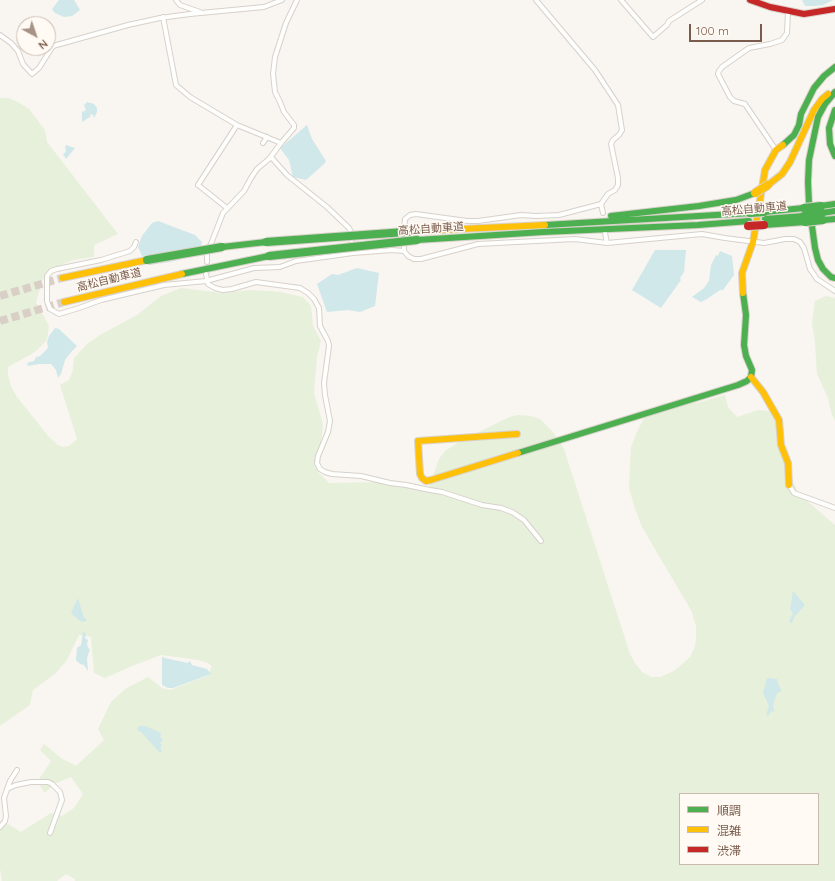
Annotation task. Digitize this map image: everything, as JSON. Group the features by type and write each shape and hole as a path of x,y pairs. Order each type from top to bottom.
{"main road":[{"path":"750,0 770,7 804,14 835,9"},
{"path":"517,434 418,441 420,474 426,481 431,480 738,385 747,381 751,377 752,370 746,356 744,345 746,314 742,272 753,242 765,170 776,150 788,142 794,135 799,125 801,114 814,88 824,76 835,68"},
{"path":"620,221 644,219 699,206 736,200 755,193 782,174 797,149 814,110 822,99 835,90"},
{"path":"835,90 818,117 812,145 808,182 810,211 818,260 823,268 835,278"},
{"path":"835,100 825,113 819,132 813,172 819,244 822,256 828,267 835,273"},
{"path":"835,110 829,128 830,144 835,156"},
{"path":"804,215 822,213 835,204"},
{"path":"749,220 835,211"},
{"path":"822,213 835,219"},
{"name":"高松自動車道","path":"644,219 698,225 804,215"},
{"name":"高松自動車道","path":"62,278 147,260 222,247 266,242 644,219 749,220"},
{"name":"高松自動車道","path":"64,302 158,279 269,256 417,240 543,232 620,221"},
{"path":"751,377 766,396 779,420 781,445 788,463 789,485"}],"street":[{"path":"176,0 180,5 202,13"},
{"path":"0,35 15,47 23,64 32,74 39,68 53,46 163,17 264,7 282,0"},
{"path":"207,262 207,254 219,219 227,208 244,191 257,169 271,157 280,143 294,128 294,125 284,112 275,92 273,86 273,70 275,58 286,23 297,0"},
{"path":"536,0 595,70 618,105 622,130 611,144 618,185 615,190 608,194 602,204 603,213"},
{"path":"621,0 653,38 667,25 668,21 702,0"},
{"path":"776,150 745,104 734,101 730,97 718,74 722,67 749,48 782,40 787,33 788,11"},
{"path":"163,17 176,85 190,97 237,125 280,143"},
{"path":"227,208 198,186 237,125"},
{"path":"263,142 267,137"},
{"path":"271,157 287,175 327,207 349,228 351,232 353,253"},
{"path":"602,204 559,215 516,215 478,221 467,221 416,214 410,215 405,220 404,225 404,251 408,256 414,259 421,259 478,244 575,239 607,243 702,234 764,243 794,239 800,242 804,248 810,269 817,279 835,291"},
{"path":"605,234 607,243"},
{"path":"136,242 130,251 101,260 51,271 47,276 47,301 50,309 59,314 101,300 164,285 206,281 254,268 280,267 296,261 353,253 392,250 404,251"},
{"path":"206,274 206,281 208,284 223,290 256,282 300,288 308,292 314,299 319,308 320,326 329,346 324,383 330,421 328,432 318,456 317,463 320,469 332,474 361,476 390,484 406,484 442,492 482,505 501,508 512,512 524,520 541,541"},
{"path":"789,485 794,493 835,508"},
{"path":"0,827 5,821 6,816 4,798 10,781 18,770"},
{"path":"7,789 16,785 31,782 48,782 60,792 62,800 50,833"}],"green space":[{"path":"0,98 8,98 29,109 45,130 47,142 118,234 94,245 94,257 73,260 54,268 43,279 36,302 49,326 47,340 35,352 8,367 8,375 11,386 17,397 49,437 58,445 63,447 69,446 77,439 60,385 69,380 73,370 74,358 87,344 100,335 137,315 161,296 181,288 222,293 251,290 281,292 303,297 311,306 313,326 321,341 317,357 314,393 323,424 318,472 329,483 384,482 422,488 429,487 439,459 445,451 459,442 509,417 518,415 531,416 540,419 553,432 564,449 630,654 642,672 651,677 660,677 674,671 690,657 696,640 696,626 692,612 642,527 629,487 631,447 643,420 650,411 664,403 681,405 701,402 725,395 728,407 737,417 758,410 769,411 780,429 778,445 798,493 835,525 835,881 75,881 75,879 66,874 57,881 2,881 0,869 0,825 3,821 21,832 51,813 62,816 74,808 83,794 71,777 54,784 45,793 37,782 51,761 40,750 44,744 61,758 76,766 104,740 98,729 111,702 125,689 148,677 162,688 170,690 207,676 212,667 208,663 198,660 161,655 105,678 94,673 91,637 79,635 67,660 55,674 33,690 30,705 0,726"},
{"path":"826,296 835,298 835,421 831,412 828,398 817,374 812,323 815,301"}],"water":[{"path":"59,0 74,0 80,10 72,16 64,17 55,13 52,9"},
{"path":"802,0 833,0 823,5 805,6"},
{"path":"87,102 94,104 97,108 97,112 94,118 91,114 90,117 82,122 82,112 86,110 84,105"},
{"path":"307,125 312,139 326,161 306,180 293,177 289,160 280,148"},
{"path":"66,145 75,148 66,159 63,154 66,152"},
{"path":"158,221 195,235 202,242 198,255 150,265 142,256 138,247 142,236 152,223"},
{"path":"655,250 686,250 684,272 680,278 681,280 661,308 632,290"},
{"path":"720,251 732,256 734,275 723,290 720,290 701,302 692,297 704,288 709,281 711,265 716,255 718,256"},
{"path":"357,268 379,273 375,306 360,312 348,310 327,312 317,284 332,274 338,275"},
{"path":"55,328 59,329 77,346 65,360 61,374 58,378 56,370 51,364 28,366 27,363 34,361 36,357 40,356 48,348 47,342 49,336"},
{"path":"793,591 805,605 795,616 792,623 789,622 793,613 790,609"},
{"path":"78,598 84,618 86,618 86,622 80,621 71,613"},
{"path":"83,632 86,633 85,638 88,640 87,644 88,648 90,649 87,658 88,671 84,665 80,664 76,660 77,648 81,645"},
{"path":"162,657 188,663 190,661 192,665 207,669 211,674 173,688 168,688 162,685"},
{"path":"767,678 777,679 782,691 777,693 773,705 774,712 771,711 769,715 766,715 769,706 763,693"},
{"path":"139,726 145,726 161,733 160,737 163,740 160,743 162,745 160,748 162,751 160,753 142,733 137,730"}],"tunnel":[{"path":"0,296 62,278"},
{"path":"0,321 64,302"}],"traffic: fast":[{"path":"783,145 794,135 799,125 801,114 814,88 824,76 835,67"},
{"path":"835,92 825,104 818,117 809,160 808,182 809,204 818,260 823,269 831,277 835,278"},
{"path":"835,110 829,128 830,144 835,156"},
{"path":"611,216 699,206 736,200 755,193"},
{"path":"821,206 835,204"},
{"path":"804,208 821,206"},
{"path":"764,212 804,208"},
{"path":"822,213 835,211"},
{"path":"750,213 764,212"},
{"path":"545,225 750,213"},
{"path":"804,216 822,213"},
{"path":"765,219 804,216"},
{"path":"823,220 835,219"},
{"path":"805,222 823,220"},
{"path":"417,240 749,221"},
{"path":"764,225 805,222"},
{"path":"266,242 419,231"},
{"path":"269,256 417,240"},
{"path":"222,247 266,242"},
{"path":"147,260 222,247"},
{"path":"182,274 269,256"},
{"path":"518,453 747,381 751,377 752,370 746,356 744,345 746,315 743,293"}],"traffic: slow":[{"path":"768,185 782,174 790,162 814,110 822,99 828,94"},
{"path":"743,293 742,273 753,242 765,170 776,150 783,145"},
{"path":"755,193 768,185"},
{"path":"419,231 545,225"},
{"path":"62,278 147,260"},
{"path":"64,302 182,274"},
{"path":"751,377 763,392 779,420 781,445 788,463 789,485"},
{"path":"517,434 418,441 420,474 426,481 431,480 518,453"}],"traffic: jam":[{"path":"750,0 770,7 804,14 835,9"},
{"path":"748,226 764,225"}]}
